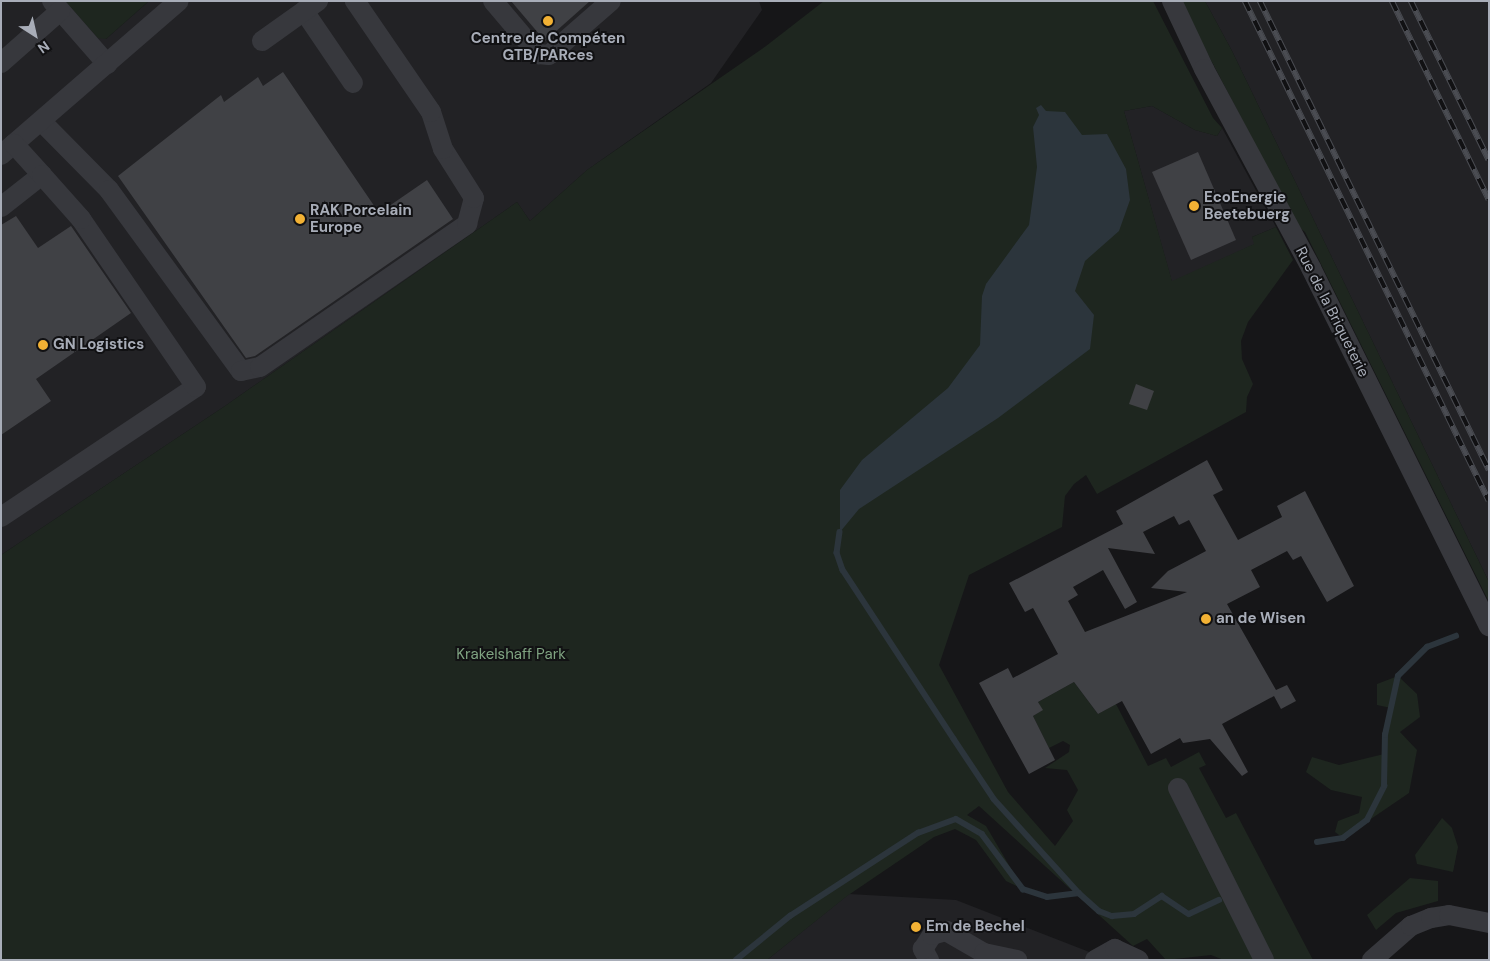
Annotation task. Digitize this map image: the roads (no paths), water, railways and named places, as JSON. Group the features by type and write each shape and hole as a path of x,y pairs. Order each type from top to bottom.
{"street":[{"path":"1,518 196,387 81,219 42,175 8,150 179,1"},
{"path":"41,120 109,190 241,371 260,367 467,224 474,198 443,150 431,112 355,1"},
{"path":"493,1 538,54 549,55 612,1"},
{"name":"Rue de la Briqueterie","path":"1172,1 1237,143 1311,268 1489,626"},
{"path":"1,63 56,6 107,64"},
{"path":"262,41 311,6 353,83"},
{"path":"1,207 42,175"},
{"path":"1178,788 1264,960"},
{"path":"1372,960 1410,926 1431,918 1450,915 1489,923"},
{"path":"929,960 923,949 932,935 946,931 984,953 1017,960"},
{"path":"1095,960 1115,949 1139,960"}],"waterway":[{"path":"840,532 837,553 843,570 954,739 994,799 1079,893"},
{"path":"1317,842 1343,838 1367,820 1384,786 1385,735 1398,676 1427,647 1456,636"},
{"path":"736,960 790,916 918,833 956,819 982,834 1023,889 1047,897 1079,893 1099,911 1112,916 1134,914 1162,896 1189,914 1219,900"}],"railway":[{"path":"1245,1 1489,501"},
{"path":"1260,1 1489,470"},
{"path":"1392,1 1489,200"},
{"path":"1411,1 1489,160"}],"place":[{"name":"Centre de Compéten GTB/PARces","path":"548,21"},
{"name":"EcoEnergie Beetebuerg","path":"1194,206"},
{"name":"RAK Porcelain Europe","path":"300,219"},
{"name":"GN Logistics","path":"43,345"},
{"name":"an de Wisen","path":"1206,619"},
{"name":"Em de Bechel","path":"916,927"}],"park label":[{"name":"Krakelshaff Park","path":"511,655"}]}
